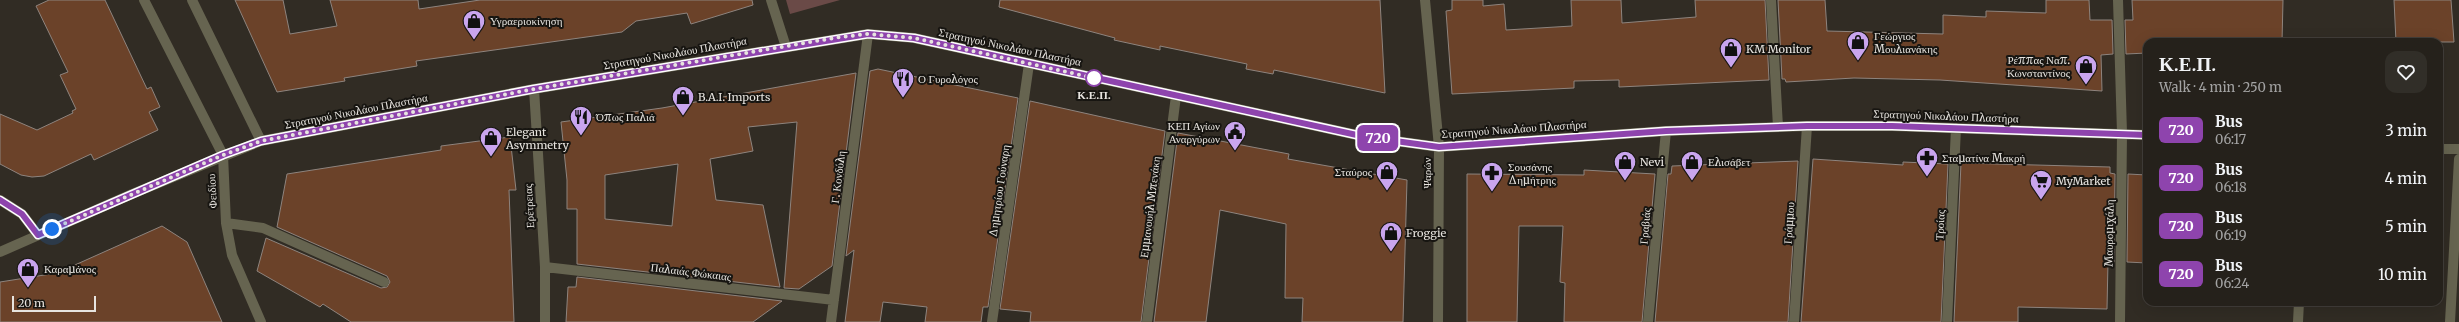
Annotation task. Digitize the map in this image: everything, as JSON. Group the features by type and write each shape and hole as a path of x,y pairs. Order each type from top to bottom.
{"street":[{"name":"Φειδίου","path":"144,0 223,155 226,223 232,255 261,322"},
{"path":"192,0 261,141"},
{"path":"771,0 786,47"},
{"name":"Ψαρών","path":"1425,0 1439,147 1438,322"},
{"path":"1771,0 1778,127"},
{"name":"Μαυρομιχάλη","path":"2118,0 2122,133 2120,322"},
{"name":"Στρατηγού Νικολάου Πλαστήρα","path":"0,252 223,155 261,141 534,89 868,34 914,38 1366,137 1439,147 1666,131 1807,126 1892,126 2143,135"},
{"name":"Γ. Κονδύλη","path":"831,322 868,34"},
{"name":"Δημητρίου Γούναρη","path":"992,322 1029,64"},
{"name":"Ερέτρειας","path":"534,89 545,267 545,322"},
{"name":"Εμμανουήλ Μπενάκη","path":"1147,322 1176,96"},
{"name":"Γράμμου","path":"1794,322 1807,126"},
{"name":"Τροίας","path":"1947,322 1956,128"},
{"name":"Γραβιάς","path":"1648,322 1666,131"},
{"path":"2443,149 2459,149"},
{"path":"2450,322 2459,159"},
{"path":"0,200 22,214 38,235"},
{"path":"226,223 263,228 384,282"},
{"name":"Παλαιάς Φώκαιας","path":"545,267 834,300"},
{"path":"2298,322 2299,306"}],"shaded area":[{"path":"786,0 840,0 790,14"}],"building":[{"path":"49,0 105,0 147,89 151,87 160,107 149,112 158,130 94,160 91,154 44,176 32,177 21,175 0,164 0,114 37,130 73,113 72,111 76,109 60,75 68,72 36,6"},
{"path":"235,0 283,0 290,34 337,26 330,0 418,0 419,9 480,0 752,0 753,5 691,24 687,13 636,21 622,32 416,61 417,66 344,78 345,81 277,92"},
{"path":"1000,0 1380,0 1385,93 1274,70 1273,74 1246,69 1247,64 1160,46 1160,50 1114,40 1115,38 999,7"},
{"path":"1452,0 1483,0 1483,6 1504,4 1506,30 1572,26 1571,0 1621,0 1622,23 1696,17 1695,0 1765,0 1769,80 1619,87 1619,80 1574,81 1574,88 1452,94 1446,11 1452,10"},
{"path":"1778,0 1825,0 1827,31 1943,34 1943,15 1986,17 1986,11 2046,13 2046,0 2089,0 2090,20 2112,20 2113,54 2101,55 2102,91 1940,80 1854,78 1786,82 1785,79 1782,79"},
{"path":"2132,0 2283,0 2282,38 2143,38 2143,53 2126,54 2125,20 2133,20"},
{"path":"2394,0 2451,0 2454,42 2443,42 2443,38 2396,38"},
{"path":"878,69 1018,98 988,307 983,307 981,322 925,322 927,307 883,302 880,322 845,322 854,250 846,256 870,71"},
{"path":"856,73 832,266 799,289 784,288 797,122 748,127 753,151 710,159 716,200 763,205 780,287 577,264 577,209 567,209 567,180 561,122 662,108","holes":["678,164 672,226 605,219 605,175"]},
{"path":"1030,101 1165,131 1141,322 1030,322 1031,312 1000,309"},
{"path":"1178,133 1289,154 1288,159 1407,180 1403,322 1302,322 1303,298 1285,298 1286,224 1220,210 1206,322 1154,322"},
{"path":"510,137 516,190 509,190 514,322 351,322 323,304 320,307 257,271 266,238 381,288 387,287 390,282 387,276 277,227 287,174 441,150 441,146"},
{"path":"1813,159 1903,165 1903,162 1948,164 1941,322 1801,322"},
{"path":"1798,161 1788,322 1655,322 1668,174 1671,174 1672,166"},
{"path":"1961,163 2110,167 2110,173 2115,174 2114,262 2108,261 2107,309 2018,307 2018,322 1954,322"},
{"path":"1584,170 1655,174 1642,322 1564,322 1565,283 1560,282 1563,226 1519,226 1517,322 1467,322 1467,174 1584,175"},
{"path":"2128,174 2143,175 2143,263 2127,262"},
{"path":"162,226 187,242 222,322 0,322 0,282 57,273"},
{"path":"577,277 782,301 753,322 566,322 568,287 576,287"}],"bus line":[{"name":"720","path":"0,200 22,214 38,235 223,155 261,141 534,89 840,37 868,34 914,38 1003,59 1366,137 1439,147 1666,131 1807,126 1892,126 2143,135"}],"place":[{"name":"Υγραεριοκίνηση","path":"474,40"},
{"name":"Γεώργιος Μουλιανάκης","path":"1858,62"},
{"name":"KM Monitor","path":"1731,68"},
{"name":"Κ.Ε.Π.","path":"1094,78"},
{"name":"Ρέππας Ναπ. Κωνσταντίνος","path":"2086,86"},
{"name":"Ο Γυρολόγος","path":"903,98"},
{"name":"B.A.I. Imports","path":"683,116"},
{"name":"Όπως Παλιά","path":"581,136"},
{"name":"ΚΕΠ Αγίων Αναργύρων","path":"1235,152"},
{"name":"Elegant Asymmetry","path":"491,158"},
{"name":"Σταματίνα Μακρή","path":"1927,178"},
{"name":"Nevi","path":"1625,182"},
{"name":"Ελισάβετ","path":"1692,182"},
{"name":"Σταύρος","path":"1387,192"},
{"name":"Σουσάνης Δημήτρης","path":"1492,192"},
{"name":"MyMarket","path":"2041,200"},
{"name":"Froggie","path":"1391,252"},
{"name":"Καραμάνος","path":"28,288"}],"route":[{"path":"52,229 223,155 261,141 534,89 840,37 868,34 914,38 1094,78"}]}
